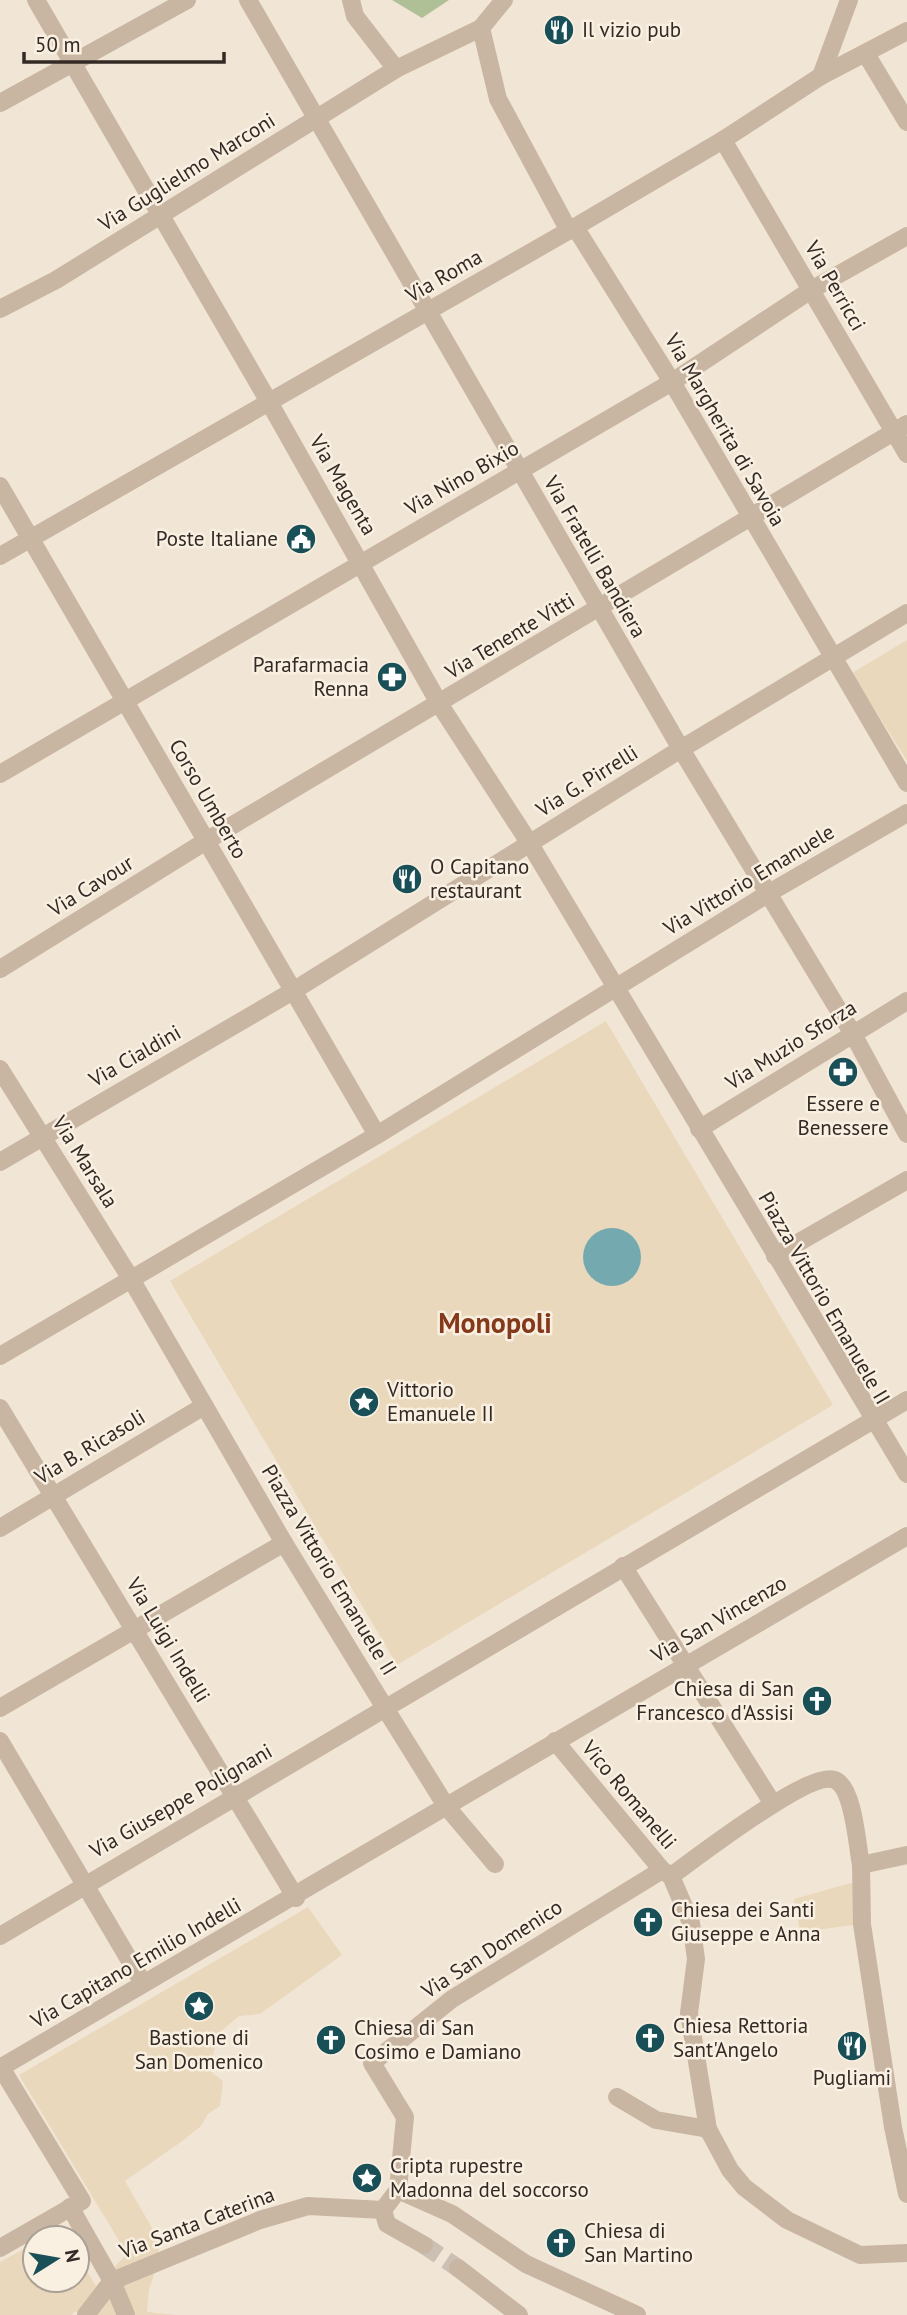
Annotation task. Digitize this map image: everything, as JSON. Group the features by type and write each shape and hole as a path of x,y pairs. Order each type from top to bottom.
{"street":[{"name":"Via Magenta","path":"36,0 162,215 440,705 530,844 616,988"},
{"path":"0,103 187,0"},
{"name":"Via Fratelli Bandiera","path":"248,0 426,313 681,749 853,1034 907,1134"},
{"path":"351,0 355,16 396,69"},
{"path":"504,0 481,28 498,99 572,229"},
{"path":"821,76 849,0"},
{"name":"Via Guglielmo Marconi","path":"0,309 56,281 396,69 481,28"},
{"name":"Via Roma","path":"0,556 572,229 723,140 821,76 907,31"},
{"path":"866,54 907,122"},
{"name":"Via Perricci","path":"723,140 811,290 901,428 907,454"},
{"name":"Via Margherita di Savoia","path":"572,229 672,382 907,783"},
{"name":"Via Nino Bixio","path":"0,775 672,382 811,290 907,236"},
{"name":"Via Tenente Vitti","path":"206,841 440,705 750,516 901,428"},
{"name":"Corso Umberto","path":"0,486 377,1135"},
{"name":"Via G. Pirrelli","path":"293,991 681,749 907,613"},
{"name":"Via Vittorio Emanuele","path":"616,988 769,893 907,813"},
{"name":"Via Cavour","path":"0,969 206,841"},
{"path":"0,1356 377,1135 616,988"},
{"name":"Piazza Vittorio Emanuele II","path":"131,1279 284,1542 385,1708 872,1419 616,988"},
{"name":"Via Cialdini","path":"0,1162 293,991"},
{"name":"Via Muzio Sforza","path":"699,1129 907,1001"},
{"name":"Via Marsala","path":"0,1069 131,1279"},
{"path":"775,1256 907,1180"},
{"path":"907,1400 872,1419 907,1474"},
{"name":"Via B. Ricasoli","path":"0,1528 204,1406"},
{"name":"Via Luigi Indelli","path":"0,1408 296,1898"},
{"name":"Via San Vincenzo","path":"296,1898 555,1741 907,1536"},
{"path":"0,1708 136,1631 284,1542"},
{"path":"623,1566 773,1804"},
{"path":"385,1708 446,1806 495,1864"},
{"name":"Via Giuseppe Polignani","path":"0,1936 385,1708"},
{"path":"0,1741 143,1983"},
{"name":"Vico Romanelli","path":"555,1741 667,1873 691,1923 696,1959 689,2013 708,2129 730,2170 744,2187 787,2221 860,2255 907,2253"},
{"path":"667,1873 773,1804 822,1778 836,1780 848,1793 861,1865 862,1924 893,2127 907,2194"},
{"path":"861,1865 907,1855"},
{"name":"Via San Domenico","path":"398,2190 405,2117 372,2063 452,1999 667,1873"},
{"name":"Via Capitano Emilio Indelli","path":"0,2067 296,1898"},
{"path":"0,2067 76,2204 126,2315"},
{"path":"617,2097 656,2120 708,2129"},
{"path":"425,2245 387,2224 383,2210 398,2190 452,2214 526,2264 637,2315"},
{"path":"0,2248 76,2204"},
{"name":"Via Santa Caterina","path":"111,2281 260,2220 308,2207 383,2210"},
{"path":"458,2268 515,2314"},
{"path":"86,2315 111,2281"}],"green space":[{"path":"392,0 449,0 422,18"}],"shaded area":[{"path":"907,640 907,761 852,673"},
{"path":"606,1021 833,1405 397,1665 170,1281"},
{"path":"861,1880 862,1924 800,1932 794,1899"},
{"path":"308,1907 342,1955 260,2014 239,2016 219,2033 209,2070 223,2081 220,2106 208,2114 201,2126 181,2142 125,2181 159,2240 158,2262 149,2290 147,2312 177,2315 80,2315 75,2311 72,2315 0,2315 0,2262 21,2251 21,2294 91,2294 91,2278 96,2286 127,2254 19,2075"}],"water":[{"path":"612,1228 623,1230 636,1241 641,1257 639,1268 628,1281 612,1286 601,1284 588,1273 583,1257 585,1246 596,1233"}],"tunnel":[{"path":"424,2245 458,2268"}],"place":[{"name":"Il vizio pub","path":"559,30"},
{"name":"Poste Italiane","path":"301,539"},
{"name":"Parafarmacia Renna","path":"392,677"},
{"name":"O Capitano restaurant","path":"407,879"},
{"name":"Essere e Benessere","path":"843,1072"},
{"name":"Vittorio Emanuele II","path":"364,1402"},
{"name":"Chiesa di San Francesco d'Assisi","path":"817,1701"},
{"name":"Chiesa dei Santi Giuseppe e Anna","path":"648,1922"},
{"name":"Bastione di San Domenico","path":"199,2006"},
{"name":"Chiesa Rettoria Sant'Angelo","path":"650,2038"},
{"name":"Chiesa di San Cosimo e Damiano","path":"331,2040"},
{"name":"Pugliami","path":"852,2046"},
{"name":"Cripta rupestre Madonna del soccorso","path":"367,2178"},
{"name":"Chiesa di San Martino","path":"561,2243"}],"district":[{"name":"Monopoli","path":"495,1323"}]}
